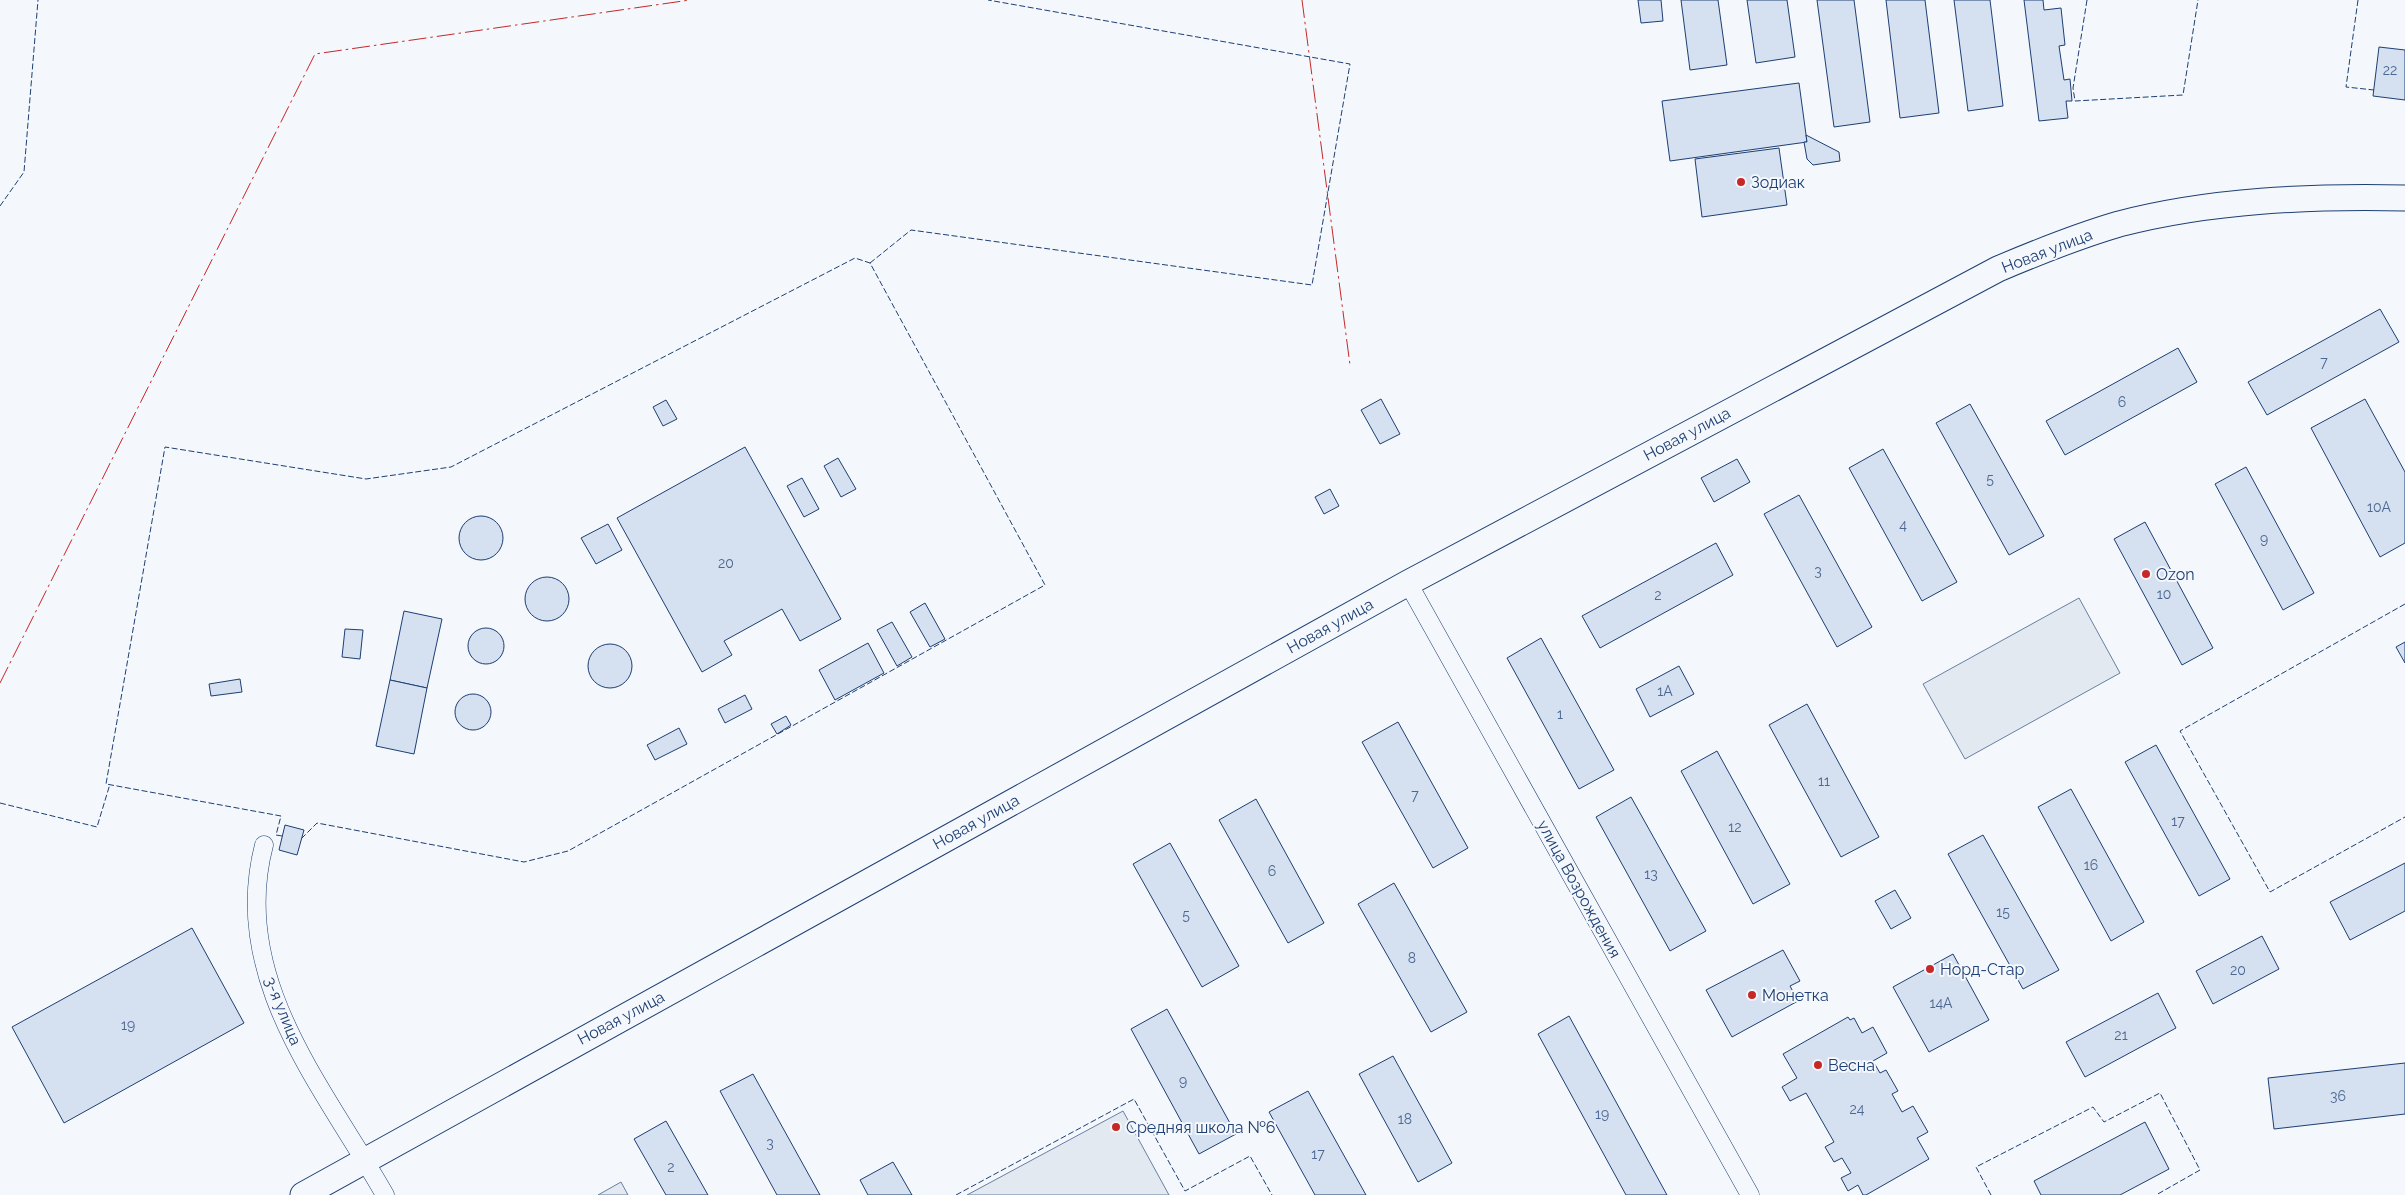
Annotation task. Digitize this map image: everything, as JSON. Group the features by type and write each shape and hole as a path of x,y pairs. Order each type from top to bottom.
{"street":[{"name":"Новая улица","path":"303,1195 1408,583 1998,269 2037,253 2120,224 2220,206 2282,200 2405,198"},
{"name":"улица Возрождения","path":"1408,583 1750,1195"},
{"name":"3-я улица","path":"264,845 260,862 256,906 258,930 269,982 285,1023 304,1062 366,1160 385,1195"}],"shaded area":[{"path":"2079,598 2120,673 1965,759 1923,684"},
{"name":"Средняя школа №6","path":"1123,1111 1169,1195 967,1195"},
{"path":"621,1182 628,1195 598,1195"}],"building":[{"path":"1638,0 1661,0 1663,21 1641,23"},
{"path":"1681,0 1718,0 1727,65 1690,70"},
{"path":"1747,0 1787,0 1795,57 1756,63"},
{"path":"1817,0 1854,0 1870,122 1834,127"},
{"path":"1886,0 1925,0 1939,113 1900,118"},
{"path":"1954,0 1990,0 2003,106 1968,111"},
{"path":"2024,0 2043,0 2044,10 2061,8 2065,45 2059,46 2064,80 2070,79 2072,101 2066,101 2068,118 2039,121"},
{"path":"2379,47 2405,50 2405,100 2373,96"},
{"path":"1799,83 1807,142 1670,161 1662,101"},
{"path":"1806,135 1839,152 1840,161 1813,165 1807,159 1804,142 1807,142"},
{"name":"Зодиак","path":"1779,148 1787,205 1702,217 1695,159"},
{"path":"2380,309 2399,342 2267,415 2248,382"},
{"path":"2178,348 2197,382 2065,455 2046,421"},
{"path":"1381,399 1400,434 1380,444 1361,410"},
{"path":"2365,399 2405,472 2405,543 2380,557 2311,428"},
{"path":"666,400 677,419 663,426 653,407"},
{"path":"1970,404 2044,536 2009,555 1936,423"},
{"path":"745,447 841,619 800,641 782,609 724,641 732,655 702,672 617,518"},
{"path":"1883,449 1957,582 1922,601 1849,468"},
{"path":"838,458 856,489 841,497 824,466"},
{"path":"1737,459 1750,482 1714,502 1701,478"},
{"path":"2246,467 2314,593 2283,610 2215,484"},
{"path":"802,478 819,509 804,517 787,486"},
{"path":"1330,489 1339,506 1324,514 1315,497"},
{"path":"1799,495 1872,627 1837,647 1764,514"},
{"path":"485,516 497,522 502,529 502,547 497,554 490,559 477,560 469,557 462,550 459,534 462,526 469,519"},
{"path":"2145,522 2213,648 2182,665 2114,539"},
{"path":"608,524 622,550 596,564 581,538"},
{"path":"1716,543 1733,575 1600,648 1582,616"},
{"path":"551,577 563,583 568,590 568,608 563,615 556,620 543,621 531,615 526,608 525,595 531,583 538,578"},
{"path":"925,603 945,639 930,647 910,612"},
{"path":"404,611 442,619 427,688 390,680"},
{"path":"892,622 912,657 897,666 877,630"},
{"path":"486,628 499,633 504,646 499,659 486,664 473,659 468,646 473,633"},
{"path":"345,629 363,630 360,659 342,657"},
{"path":"1541,638 1614,770 1579,789 1507,658"},
{"path":"2405,642 2405,663 2396,647"},
{"path":"868,643 884,673 835,700 819,670"},
{"path":"614,644 626,650 631,657 631,675 626,682 619,687 606,688 594,682 589,675 588,662 594,650 601,645"},
{"path":"1679,666 1694,694 1650,717 1636,689"},
{"path":"240,679 242,692 211,696 209,684"},
{"path":"390,680 427,688 414,754 376,746"},
{"path":"473,694 486,699 491,712 486,725 473,730 460,725 455,712 460,699"},
{"path":"745,695 752,709 725,723 718,709"},
{"path":"1807,704 1879,837 1841,857 1769,725"},
{"path":"786,716 791,725 777,734 771,724"},
{"path":"1398,722 1468,848 1433,868 1362,742"},
{"path":"679,728 687,744 655,760 647,745"},
{"path":"2156,745 2230,879 2199,896 2125,762"},
{"path":"1717,751 1790,884 1753,904 1681,771"},
{"path":"2071,789 2144,922 2111,941 2038,807"},
{"path":"1631,797 1706,931 1670,951 1596,817"},
{"path":"1256,799 1324,923 1288,943 1219,820"},
{"path":"285,825 304,830 297,855 279,850"},
{"path":"1983,835 2059,970 2023,989 1948,854"},
{"path":"1170,843 1239,966 1202,987 1133,864"},
{"path":"2405,863 2405,911 2350,940 2330,902"},
{"path":"1394,883 1467,1012 1431,1032 1358,904"},
{"path":"1895,890 1911,918 1891,929 1875,901"},
{"path":"192,928 244,1023 64,1123 12,1027"},
{"path":"2262,936 2279,969 2213,1004 2196,971"},
{"name":"Монетка","path":"1783,950 1800,981 1790,986 1798,1001 1732,1037 1706,990"},
{"path":"1953,954 1989,1020 1929,1052 1893,987"},
{"path":"2158,993 2176,1028 2085,1077 2066,1042"},
{"path":"1167,1009 1236,1134 1199,1154 1131,1029"},
{"path":"1569,1016 1667,1195 1626,1195 1538,1034"},
{"path":"1848,1017 1850,1020 1854,1018 1862,1033 1873,1027 1887,1053 1873,1061 1880,1073 1886,1070 1898,1091 1892,1094 1902,1112 1913,1106 1928,1132 1917,1138 1929,1159 1866,1195 1863,1195 1858,1185 1848,1191 1841,1178 1851,1173 1842,1158 1834,1162 1825,1147 1834,1142 1806,1093 1790,1101 1782,1087 1797,1078 1783,1054"},
{"path":"1393,1056 1452,1163 1418,1182 1359,1074"},
{"path":"2405,1063 2405,1114 2274,1129 2268,1078"},
{"path":"753,1074 820,1195 777,1195 720,1091"},
{"path":"1308,1091 1366,1195 1315,1195 1269,1112"},
{"path":"666,1121 708,1195 666,1195 634,1139"},
{"path":"2145,1122 2169,1169 2120,1195 2041,1195 2034,1181"},
{"path":"893,1162 912,1195 868,1195 860,1180"}],"fence":[{"path":"0,206 24,172 38,0"},
{"path":"870,263 911,230 1312,285 1350,64 988,0"},
{"path":"2087,0 2073,88 2075,101 2183,95 2198,0"},
{"path":"2358,0 2346,87 2374,90"},
{"path":"282,836 276,835 281,816 106,784 165,447 366,479 451,467 855,258 870,263 1045,585 568,851 524,862 317,823 301,839"},
{"path":"2405,604 2180,731 2270,892 2405,817"},
{"path":"0,803 97,827 110,784"},
{"path":"1991,1195 1976,1167 2093,1107 2104,1122 2160,1093 2200,1170 2156,1195"},
{"path":"956,1195 1134,1099 1185,1191 1250,1156 1272,1195"}],"power":[{"path":"0,683 315,54 690,0"},
{"path":"1302,0 1350,365"}],"place":[{"name":"Зодиак","path":"1741,182"},
{"name":"Ozon","path":"2146,574"},
{"name":"Норд-Стар","path":"1930,969"},
{"name":"Монетка","path":"1752,995"},
{"name":"Весна","path":"1818,1065"},
{"name":"Средняя школа №6","path":"1116,1127"}]}
